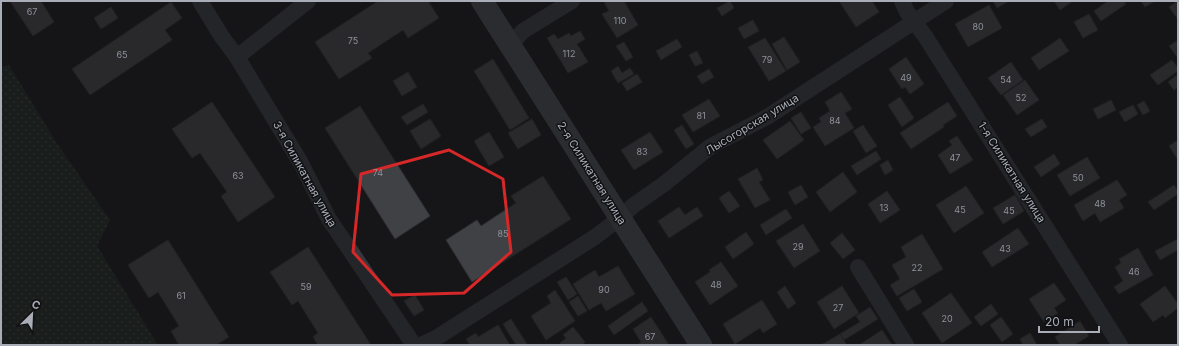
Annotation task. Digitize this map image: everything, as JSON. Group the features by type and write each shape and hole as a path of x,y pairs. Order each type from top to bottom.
{"street":[{"name":"3-я Силикатная улица","path":"200,1 237,57 301,163 329,220 414,345"},
{"path":"237,57 308,1"},
{"name":"2-я Силикатная улица","path":"482,1 701,345"},
{"path":"510,44 523,31 572,1"},
{"name":"1-я Силикатная улица","path":"902,1 1120,345"},
{"name":"Лысогорская улица","path":"421,345 436,338 595,237 711,146 768,117 946,1"},
{"path":"858,267 906,345"}],"highlighted area":[{"path":"449,150 503,179 511,252 464,293 392,295 353,252 361,174"}],"shaded area":[{"path":"9,65 56,142 110,220 97,246 158,345 1,345 1,67"}],"building":[{"path":"10,1 41,1 54,22 33,36"},
{"path":"378,1 428,1 439,18 408,38 403,30 368,53 372,58 339,79 315,42"},
{"path":"624,1 638,25 617,38 602,14 609,11 604,2"},
{"path":"730,1 734,8 722,16 717,8"},
{"path":"839,1 872,1 879,12 856,27"},
{"path":"993,1 1009,1 997,8"},
{"path":"1054,1 1073,1 1060,10"},
{"path":"1108,1 1124,1 1126,4 1101,21 1094,11"},
{"path":"1141,1 1155,1 1145,7"},
{"path":"1178,1 1178,17 1177,18 1169,7"},
{"path":"171,2 182,18 165,30 172,40 90,95 72,69"},
{"path":"989,5 1002,28 968,47 955,24"},
{"path":"111,7 118,18 101,29 94,18"},
{"path":"1089,14 1098,30 1083,38 1074,22"},
{"path":"753,20 759,31 744,39 738,28"},
{"path":"580,31 585,39 577,44 588,62 568,73 547,38 554,34 558,39 569,33 571,36"},
{"path":"784,37 800,62 787,70 772,44"},
{"path":"765,38 786,71 769,81 748,47"},
{"path":"1060,38 1069,51 1039,70 1031,58"},
{"path":"677,39 682,47 661,60 656,51"},
{"path":"1178,40 1178,58 1169,46"},
{"path":"624,42 633,57 626,61 616,46"},
{"path":"697,51 703,63 695,66 689,55"},
{"path":"906,57 924,84 910,94 905,87 902,89 889,69"},
{"path":"493,59 529,118 510,130 474,71"},
{"path":"1172,60 1178,68 1178,71 1158,85 1150,75"},
{"path":"1011,62 1023,80 1001,95 988,78"},
{"path":"618,66 622,73 630,68 634,74 618,83 611,71"},
{"path":"709,69 714,77 702,84 697,76"},
{"path":"408,72 417,87 402,96 393,81"},
{"path":"637,74 642,82 627,91 622,83"},
{"path":"1178,74 1178,87 1174,90 1168,82"},
{"path":"1025,80 1039,100 1017,115 1003,95"},
{"path":"841,92 852,109 845,113 854,128 825,146 813,127 821,122 819,118 830,111 825,102"},
{"path":"900,97 914,118 902,127 888,105"},
{"path":"709,99 720,116 693,132 682,115"},
{"path":"1111,100 1116,110 1098,119 1093,109"},
{"path":"1144,101 1150,111 1143,115 1137,105"},
{"path":"212,102 275,197 238,222 221,196 227,192 200,153 192,158 172,129"},
{"path":"948,102 957,116 943,125 944,127 911,149 900,133"},
{"path":"423,104 428,112 407,125 401,117"},
{"path":"1133,105 1138,114 1125,122 1119,112"},
{"path":"360,106 430,216 395,239 325,128"},
{"path":"801,112 811,128 801,134 791,118"},
{"path":"430,119 441,136 421,149 410,131"},
{"path":"532,119 541,135 518,149 508,133"},
{"path":"1042,119 1047,127 1031,137 1025,129"},
{"path":"790,121 804,140 777,159 763,140"},
{"path":"682,125 694,144 686,149 674,130"},
{"path":"863,125 877,146 866,153 853,131"},
{"path":"489,132 504,157 489,166 474,141"},
{"path":"650,132 663,152 634,170 621,150"},
{"path":"957,136 973,160 950,174 938,155 952,145 949,141"},
{"path":"1178,140 1178,160 1169,146"},
{"path":"876,151 881,159 857,175 851,166"},
{"path":"1054,154 1060,164 1041,177 1034,167"},
{"path":"1087,157 1100,178 1070,196 1057,175"},
{"path":"888,160 893,170 885,175 880,165"},
{"path":"757,168 763,180 759,182 770,200 755,208 738,179"},
{"path":"843,172 857,192 830,212 816,192"},
{"path":"543,176 571,219 472,282 446,240 477,220 481,226 516,203 511,196"},
{"path":"1117,180 1127,195 1119,200 1124,208 1100,222 1095,213 1083,221 1074,205"},
{"path":"801,185 808,197 795,205 788,192"},
{"path":"1174,185 1178,191 1178,194 1154,210 1148,202"},
{"path":"966,186 984,213 954,233 936,205"},
{"path":"729,191 740,206 729,213 719,198"},
{"path":"887,191 900,210 880,223 868,204"},
{"path":"1015,195 1024,211 1003,224 993,208"},
{"path":"679,207 685,215 697,207 703,216 669,238 658,221"},
{"path":"786,209 792,218 766,235 760,225"},
{"path":"803,224 820,251 794,268 776,241"},
{"path":"1018,228 1029,244 992,267 982,252"},
{"path":"746,232 754,244 733,259 725,247"},
{"path":"842,233 855,250 843,259 830,243"},
{"path":"922,234 943,269 897,296 890,285 900,279 892,265 906,257 901,247"},
{"path":"1178,239 1178,250 1160,260 1155,251"},
{"path":"168,240 229,337 216,345 179,345 171,331 179,326 158,292 149,298 128,265"},
{"path":"308,247 371,345 318,345 313,337 318,333 298,301 292,305 270,272"},
{"path":"1138,248 1153,275 1119,294 1114,287 1123,281 1115,267 1121,263 1119,259"},
{"path":"721,262 738,286 710,305 695,282 710,272 709,270"},
{"path":"618,266 635,294 606,311 601,303 589,310 573,284 595,270 599,277"},
{"path":"566,277 577,294 568,300 557,282"},
{"path":"1054,283 1066,300 1054,308 1058,313 1044,322 1029,299"},
{"path":"785,286 796,303 788,309 777,292"},
{"path":"842,286 859,313 834,329 817,302"},
{"path":"1165,286 1178,304 1178,308 1165,318 1163,315 1153,322 1140,304"},
{"path":"914,289 922,302 907,311 899,298"},
{"path":"555,290 575,321 546,340 531,316 551,303 547,296"},
{"path":"951,293 972,323 942,343 922,313"},
{"path":"415,295 424,310 414,316 404,301"},
{"path":"578,296 587,311 578,316 569,302"},
{"path":"762,300 777,324 763,333 760,328 735,344 723,324"},
{"path":"642,302 648,311 614,335 608,326"},
{"path":"991,304 998,314 981,326 974,317"},
{"path":"870,307 878,319 844,340 840,334 860,322 856,316"},
{"path":"651,317 669,345 637,345 641,342 633,329"},
{"path":"1001,317 1013,334 1002,342 990,325"},
{"path":"511,319 527,344 526,345 516,345 503,324"},
{"path":"1080,321 1089,336 1074,345 1060,345 1055,337"},
{"path":"498,325 510,345 470,345 466,339 476,333 478,337"},
{"path":"573,327 585,342 582,345 562,345 560,343 566,338 563,335"},
{"path":"882,330 892,345 859,345"},
{"path":"1030,333 1037,345 1023,345 1020,339"},
{"path":"840,334 846,344 821,345"}]}
